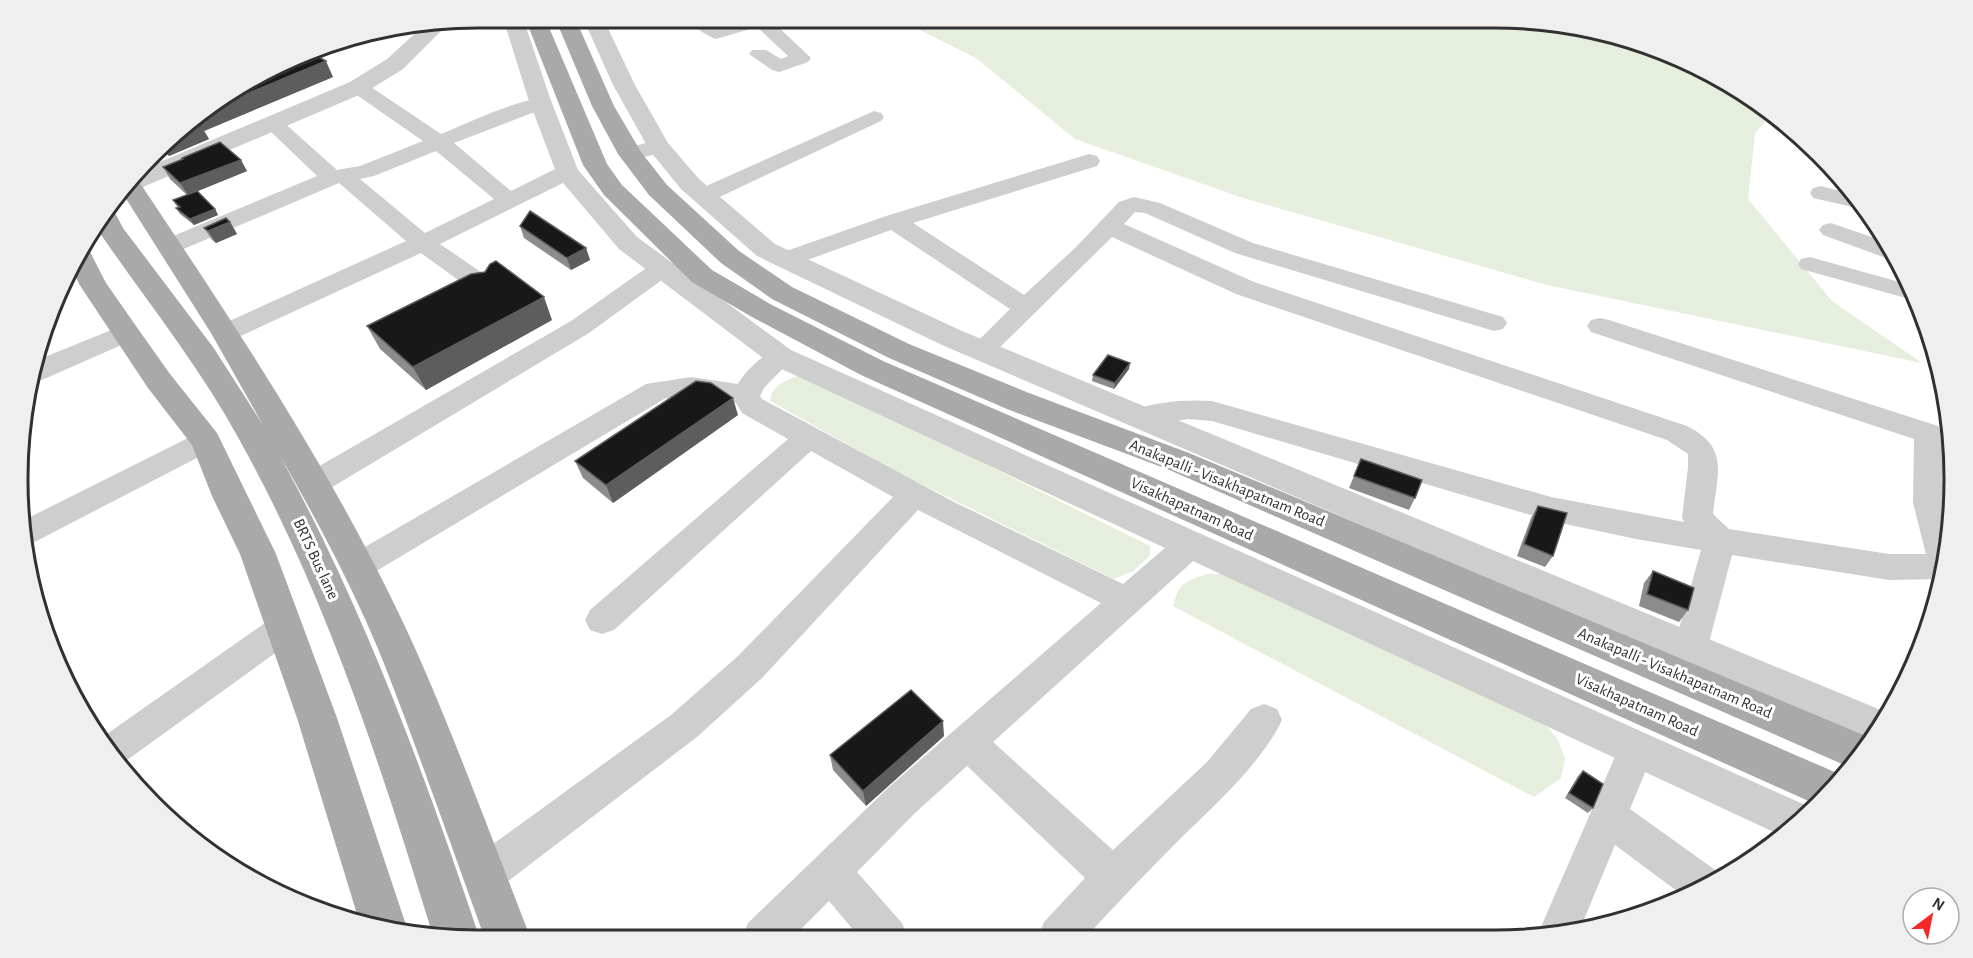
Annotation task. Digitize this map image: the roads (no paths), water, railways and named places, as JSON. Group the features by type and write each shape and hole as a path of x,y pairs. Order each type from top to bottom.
{"main road":[{"name":"Visakhapatnam Road","path":"538,28 581,168 613,190 702,276 762,311 872,368 1823,787"},
{"name":"Anakapalli - Visakhapatnam Road","path":"569,28 603,106 644,150 658,190 688,221 730,257 782,293 878,340 1018,401 1199,470 1853,750"},
{"path":"133,191 225,333 313,484 357,567 403,664 505,930"},
{"name":"BRTS Bus lane","path":"106,226 214,370 261,450 312,548 362,661 426,839 454,929"},
{"path":"84,264 93,284 159,381 206,441 229,496 258,554 317,718 381,919"}],"street":[{"path":"516,28 541,103 628,243 781,357 1790,819"},
{"path":"598,28 624,85 644,150 703,196 766,250 784,260 982,351 1872,725"},
{"path":"709,28 716,33 732,28"},
{"path":"759,54 779,66 801,58 771,28"},
{"path":"144,178 358,87 395,64 430,31"},
{"path":"358,87 439,142 510,201"},
{"path":"170,246 338,177 366,171 541,103"},
{"path":"703,196 874,117"},
{"path":"274,124 422,244 485,287"},
{"path":"784,260 894,221 1089,161"},
{"path":"225,333 422,244 581,168"},
{"path":"1821,193 1847,200"},
{"path":"982,351 1084,254 1127,207 1134,204 1143,205 1244,248 1494,322"},
{"path":"894,221 1026,308"},
{"path":"1108,226 1245,288 1677,433 1692,441 1702,451 1703,467 1697,518 1720,540"},
{"path":"1831,230 1880,248"},
{"path":"1810,264 1903,291"},
{"path":"313,484 580,327 661,268"},
{"path":"1600,326 1940,437 1928,503 1940,546"},
{"path":"42,369 126,333"},
{"path":"746,396 752,383 781,357"},
{"path":"357,567 656,391 680,385 710,386 746,396 752,406 759,411 808,438 914,495 1125,600"},
{"path":"1141,417 1188,409 1212,411 1551,509 1636,527 1889,567 1936,566"},
{"path":"602,620 808,438"},
{"path":"31,531 206,441"},
{"path":"485,874 684,726 750,666 914,495"},
{"path":"1690,650 1720,540"},
{"path":"771,930 902,800 1090,634 1125,600 1191,544"},
{"path":"118,747 284,628"},
{"path":"1065,930 1113,877 1220,774 1264,720"},
{"path":"968,743 1113,877"},
{"path":"1561,925 1637,748"},
{"path":"1608,816 1697,881"},
{"path":"830,872 880,930"}]}
